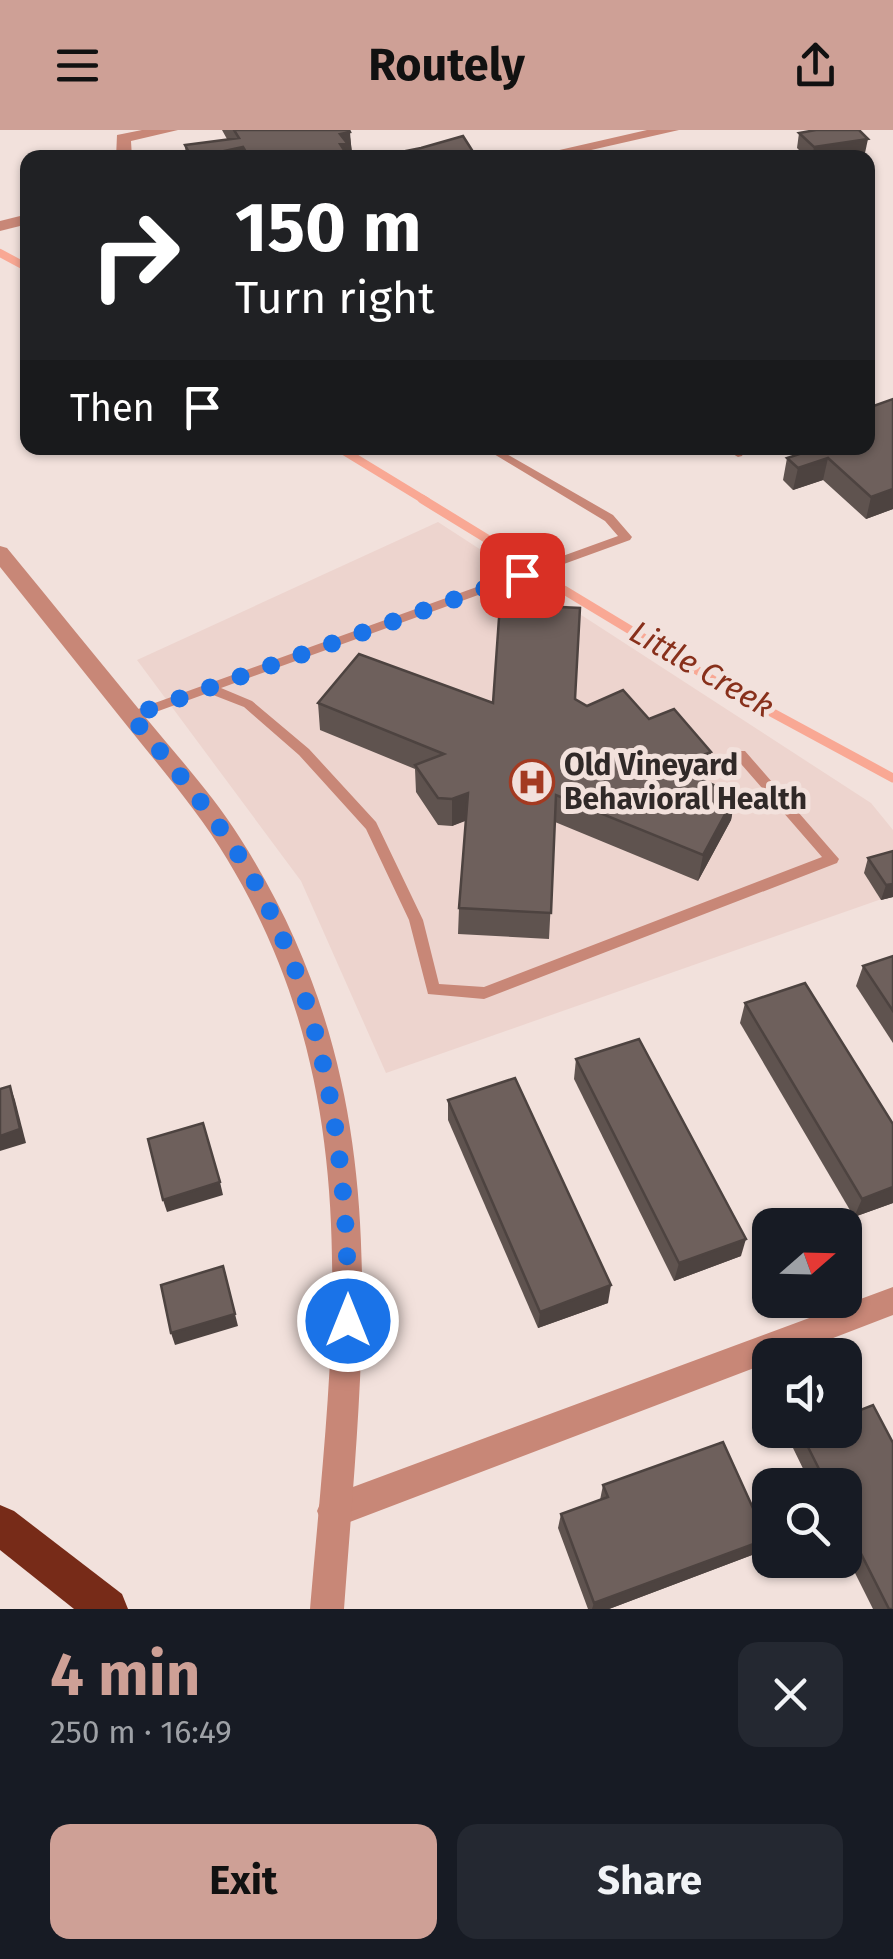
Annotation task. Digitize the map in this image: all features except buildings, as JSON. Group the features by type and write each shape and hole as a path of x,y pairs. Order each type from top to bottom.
{"highway":[{"path":"0,1525 107,1609"}],"street":[{"path":"124,150 123,138 170,130"},
{"path":"570,150 671,130"},
{"path":"0,553 239,856 272,920 318,1046 338,1132 348,1228 348,1321 327,1609"},
{"path":"334,1511 893,1301"}],"lane":[{"path":"131,716 626,537 610,518 500,455"},
{"path":"210,689 248,704 290,740 371,826 416,920 434,990 484,993 832,859 740,754"}],"shaded area":[{"name":"Old Vineyard Behavioral Health","path":"438,522 871,803 893,830 893,895 386,1073 301,881 137,660"}],"waterway":[{"name":"Little Creek","path":"0,253 20,264"},
{"name":"Little Creek","path":"350,455 426,501"},
{"name":"Little Creek","path":"422,499 510,553"},
{"name":"Little Creek","path":"564,590 723,686 893,778"}],"place":[{"name":"Old Vineyard Behavioral Health","path":"532,782"}],"route":[{"path":"348,1321 348,1228 338,1132 298,983 239,856 131,716 522,575"}]}
